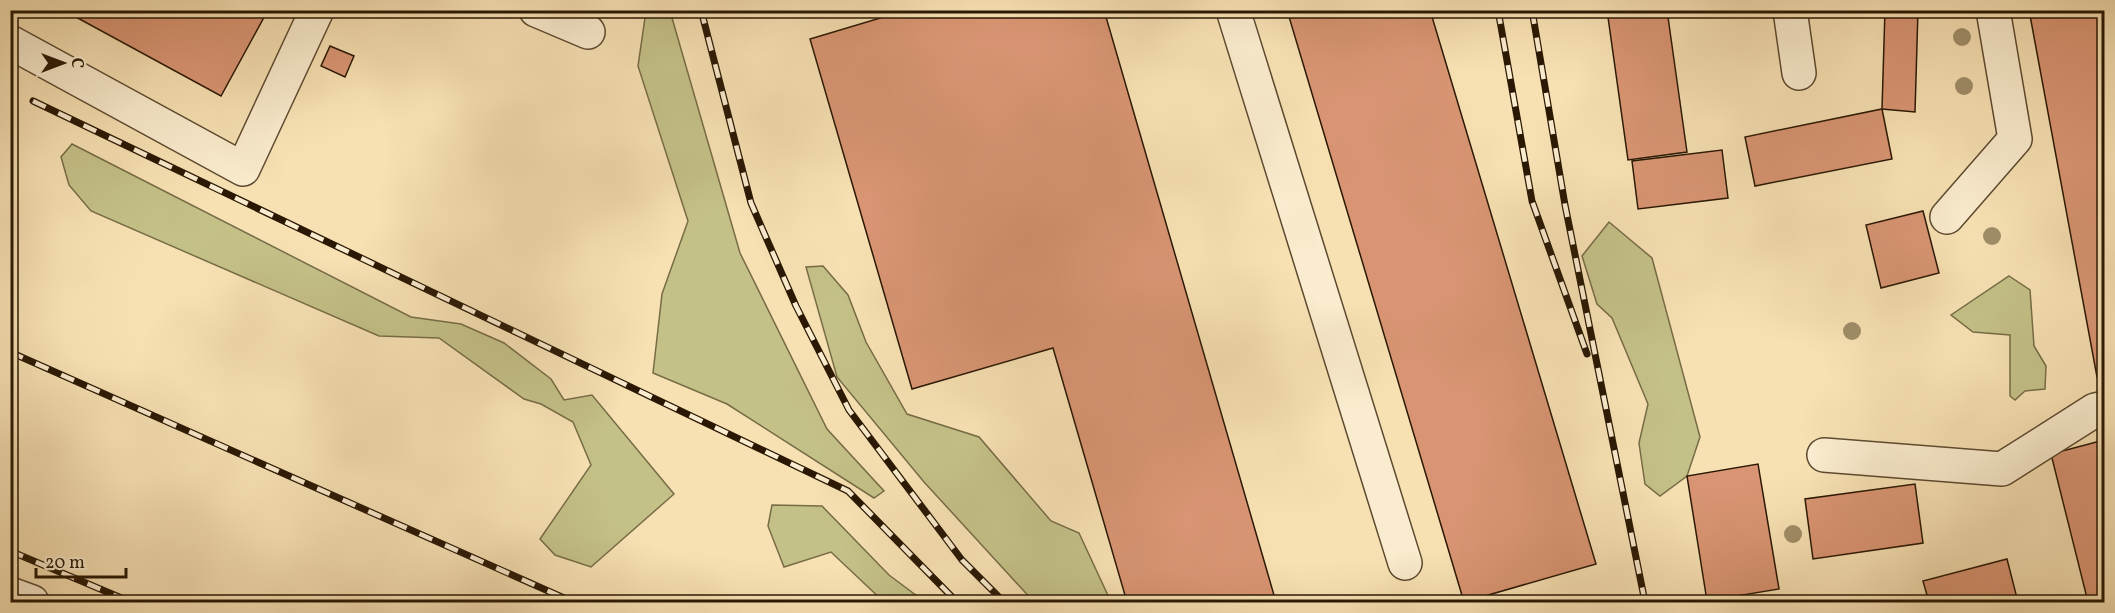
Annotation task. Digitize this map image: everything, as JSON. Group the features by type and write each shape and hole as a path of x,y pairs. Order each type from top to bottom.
{"lane":[{"path":"10,42 243,169 317,10"},
{"path":"536,10 588,32"},
{"path":"1233,10 1405,564"},
{"path":"1790,10 1799,73"},
{"path":"1947,217 2015,138 1993,10"},
{"path":"1824,455 2002,469 2095,410 2104,408"},
{"path":"10,594 32,603"}],"shaded area":[{"path":"646,11 670,11 740,253 827,429 884,491 874,498 727,404 653,373 662,294 688,221 638,66"},
{"path":"72,144 411,317 461,324 504,343 551,379 564,400 592,395 674,494 591,567 555,555 540,539 591,465 573,422 541,404 524,399 439,338 379,336 91,211 69,185 61,157"},
{"path":"1609,222 1652,258 1700,437 1687,476 1660,496 1645,484 1639,443 1648,404 1612,318 1597,304 1582,256"},
{"path":"823,266 848,295 866,342 907,414 979,437 1051,521 1079,533 1111,602 1034,602 924,482 837,377 806,267"},
{"path":"2009,276 2030,290 2034,346 2046,366 2045,389 2025,391 2015,400 2010,396 2010,335 1973,332 1951,315"},
{"path":"772,505 822,506 889,575 925,602 884,602 831,552 784,567 768,526"}],"building":[{"path":"63,10 268,10 221,96"},
{"path":"907,10 1104,10 1276,602 1127,602 1053,348 912,389 810,39"},
{"path":"1287,10 1430,10 1596,564 1464,602"},
{"path":"1607,10 1667,10 1687,152 1628,160"},
{"path":"1885,10 1918,10 1915,112 1882,109"},
{"path":"2029,10 2104,10 2104,376 2097,377"},
{"path":"330,46 354,56 345,77 321,66"},
{"path":"1882,109 1892,159 1755,186 1745,137"},
{"path":"1722,150 1728,198 1638,209 1632,161"},
{"path":"1923,211 1939,273 1881,288 1866,225"},
{"path":"2104,440 2104,602 2088,602 2051,454"},
{"path":"1758,464 1779,589 1707,601 1687,476"},
{"path":"1915,484 1923,543 1813,559 1805,499"},
{"path":"2007,559 2018,602 1929,602 1923,581"},
{"path":"1742,595 1743,602 1707,602 1707,601"}],"railway":[{"path":"701,10 751,203 796,306 849,410 962,560 1004,602"},
{"path":"1498,10 1532,201 1587,354"},
{"path":"1532,10 1565,205 1645,602"},
{"path":"33,101 848,491 957,602"},
{"path":"10,352 573,602"},
{"path":"10,551 131,602"}]}
